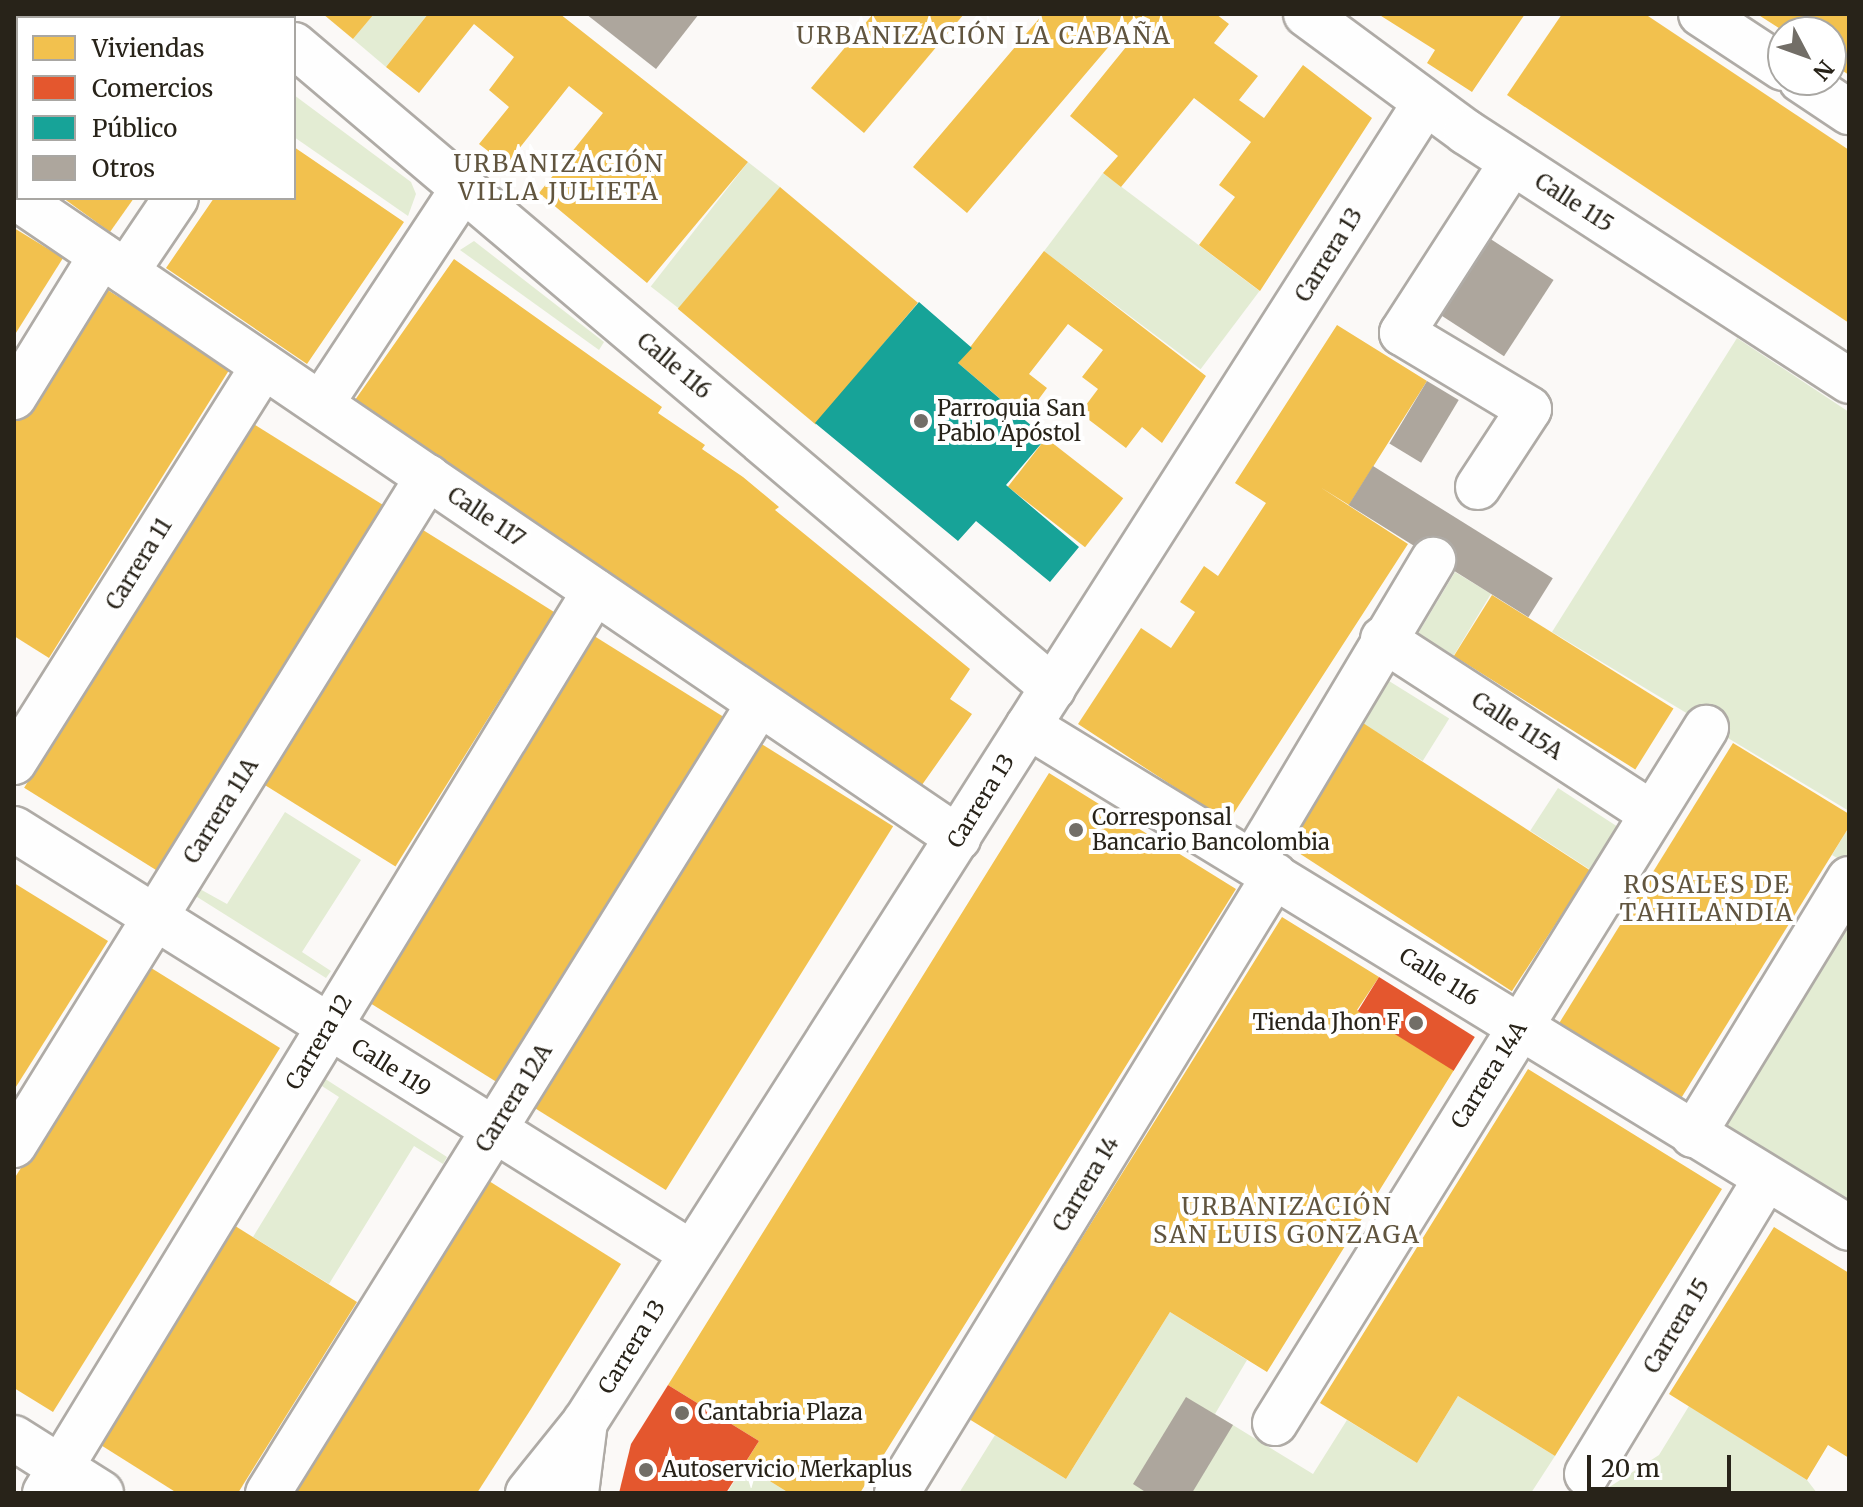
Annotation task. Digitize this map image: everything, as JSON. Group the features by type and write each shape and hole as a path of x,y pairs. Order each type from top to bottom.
{"street":[{"name":"Calle 115","path":"1306,14 1425,103 1512,162 1849,381"},
{"path":"1701,14 1767,57"},
{"name":"Calle 116","path":"296,47 1053,688"},
{"path":"1825,96 1849,112"},
{"name":"Carrera 13","path":"528,1493 585,1422 690,1252 958,838 1425,103"},
{"path":"1478,487 1529,409 1402,333 1512,162"},
{"path":"321,404 463,189"},
{"name":"Calle 117","path":"20,200 958,838"},
{"path":"14,397 114,264 174,200"},
{"name":"Carrera 11","path":"14,762 263,366"},
{"name":"Carrera 11A","path":"14,1145 428,477"},
{"name":"Carrera 14","path":"897,1493 1264,869 1383,639 1433,560"},
{"name":"Carrera 12","path":"53,1480 595,591"},
{"name":"Calle 115A","path":"1383,639 1652,814"},
{"name":"Carrera 12A","path":"268,1493 759,704"},
{"name":"Calle 116","path":"1028,726 1849,1228"},
{"name":"Carrera 14A","path":"1275,1423 1706,728"},
{"name":"Calle 119","path":"14,829 493,1132 690,1252"},
{"path":"1693,1135 1849,879"},
{"name":"Carrera 15","path":"1587,1474 1766,1179"},
{"path":"576,1493 585,1422"},
{"path":"14,1438 53,1480 101,1493"}],"green space":[{"path":"92,14 201,14 201,16"},
{"path":"374,14 428,14 386,67 353,39"},
{"path":"296,96 411,182 416,194 408,216 296,138"},
{"path":"748,162 780,187 683,312 651,287"},
{"path":"1103,173 1260,291 1201,369 1044,251"},
{"path":"474,241 604,342 599,350 460,250"},
{"path":"1737,338 1849,412 1849,811 1552,632"},
{"path":"1455,572 1491,594 1454,655 1418,634"},
{"path":"1389,681 1449,719 1423,761 1363,723"},
{"path":"1558,788 1618,827 1591,870 1530,831"},
{"path":"285,812 361,860 302,952 331,971 326,978 194,895 198,888 227,904"},
{"path":"1849,827 1849,865 1832,855"},
{"path":"1849,899 1849,1205 1716,1120"},
{"path":"316,1073 447,1157 443,1164 414,1146 329,1284 253,1237 339,1097 311,1079"},
{"path":"1170,1312 1247,1360 1215,1414 1313,1474 1347,1420 1417,1463 1458,1396 1555,1456 1531,1493 959,1493 995,1435 1066,1479"},
{"path":"1689,1406 1807,1480 1817,1493 1600,1493 1659,1455"},
{"path":"744,1465 789,1493 727,1493"}],"building: Viviendas":[{"path":"74,14 77,16 54,16"},
{"path":"323,14 374,14 353,39"},
{"path":"428,14 560,14 748,162 647,283 539,193 603,113 569,86 506,165 479,144 509,107 489,90 514,57 474,24 419,93 386,67"},
{"path":"873,14 964,14 864,133 811,88"},
{"path":"1043,14 1216,14 1229,24 1214,43 1258,76 1239,100 1264,118 1303,65 1372,118 1260,291 1199,245 1235,197 1219,185 1251,142 1194,98 1121,187 1103,173 1118,156 1070,116 1143,26 1134,17 967,213 913,167"},
{"path":"1378,14 1525,14 1472,92 1427,63 1435,50"},
{"path":"1562,14 1645,14 1849,150 1849,323 1507,95"},
{"path":"1757,14 1849,14 1849,75 1847,16 1767,16 1767,20"},
{"path":"16,115 16,166 14,164"},
{"path":"296,148 404,222 307,364 166,268 213,200 296,200"},
{"path":"780,187 918,303 816,425 678,309"},
{"path":"66,200 133,200 110,232"},
{"path":"14,228 63,258 14,336"},
{"path":"1044,251 1206,376 1162,443 1142,427 1126,448 1080,413 1098,389 1082,377 1103,350 1068,324 1029,374 1047,388 1024,419 958,363"},
{"path":"454,259 662,407 658,413 705,445 702,449 743,477 779,507 775,510 970,669 950,699 972,714 917,792 355,400"},
{"path":"98,284 231,367 49,658 14,636 14,419"},
{"path":"1337,325 1427,381 1349,505 1320,487 1408,544 1228,822 1078,724 1141,628 1171,648 1195,612 1180,602 1204,566 1218,576 1266,503 1235,483"},
{"path":"252,423 384,506 156,870 24,788"},
{"path":"1046,438 1123,498 1085,547 1008,487"},
{"path":"423,530 554,612 395,867 264,784"},
{"path":"1492,595 1673,708 1635,769 1454,656"},
{"path":"591,634 724,717 496,1082 363,999"},
{"path":"1363,723 1590,871 1512,991 1285,844"},
{"path":"760,743 893,826 666,1190 533,1107"},
{"path":"1733,743 1849,814 1849,827 1680,1100 1558,1025"},
{"path":"1049,773 1236,889 860,1493 789,1493 744,1465 759,1441 668,1385"},
{"path":"14,883 108,941 14,1090"},
{"path":"1282,917 1379,977 1357,1010 1454,1070 1267,1372 1170,1312 1066,1479 969,1419"},
{"path":"148,966 280,1048 53,1412 14,1388 14,1179"},
{"path":"1528,1069 1722,1189 1555,1456 1458,1396 1417,1463 1320,1403"},
{"path":"489,1181 621,1264 531,1409 477,1493 293,1493"},
{"path":"224,1219 357,1302 238,1493 177,1493 88,1437"},
{"path":"1774,1227 1849,1273 1849,1458 1828,1445 1807,1480 1669,1394"}],"building: Comercios":[{"name":"Tienda Jhon F","path":"1379,977 1475,1037 1454,1071 1358,1011"},
{"name":"Cantabria Plaza","path":"668,1385 759,1441 726,1493 619,1493 631,1444"}],"building: Público":[{"name":"Parroquia San Pablo Apóstol","path":"919,302 972,348 958,363 1046,438 1006,485 1079,547 1050,582 976,521 958,541 815,423"}],"building: Otros":[{"path":"586,14 699,14 656,69"},
{"path":"1489,238 1554,280 1504,356 1439,314"},
{"path":"1427,381 1459,400 1421,463 1389,444"},
{"path":"1373,466 1553,578 1528,617 1349,505"},
{"path":"1186,1397 1233,1425 1192,1493 1147,1493 1133,1484"}],"place":[{"name":"Parroquia San Pablo Apóstol","path":"921,421"},
{"name":"Corresponsal Bancario Bancolombia","path":"1076,830"},
{"name":"Tienda Jhon F","path":"1416,1023"},
{"name":"Cantabria Plaza","path":"682,1413"},
{"name":"Autoservicio Merkaplus","path":"646,1470"}],"district":[{"name":"URBANIZACIÓN LA CABAÑA","path":"984,36"},
{"name":"URBANIZACIÓN VILLA JULIETA","path":"559,178"},
{"name":"ROSALES DE TAHILANDIA","path":"1707,899"},
{"name":"URBANIZACIÓN SAN LUIS GONZAGA","path":"1287,1221"}]}
